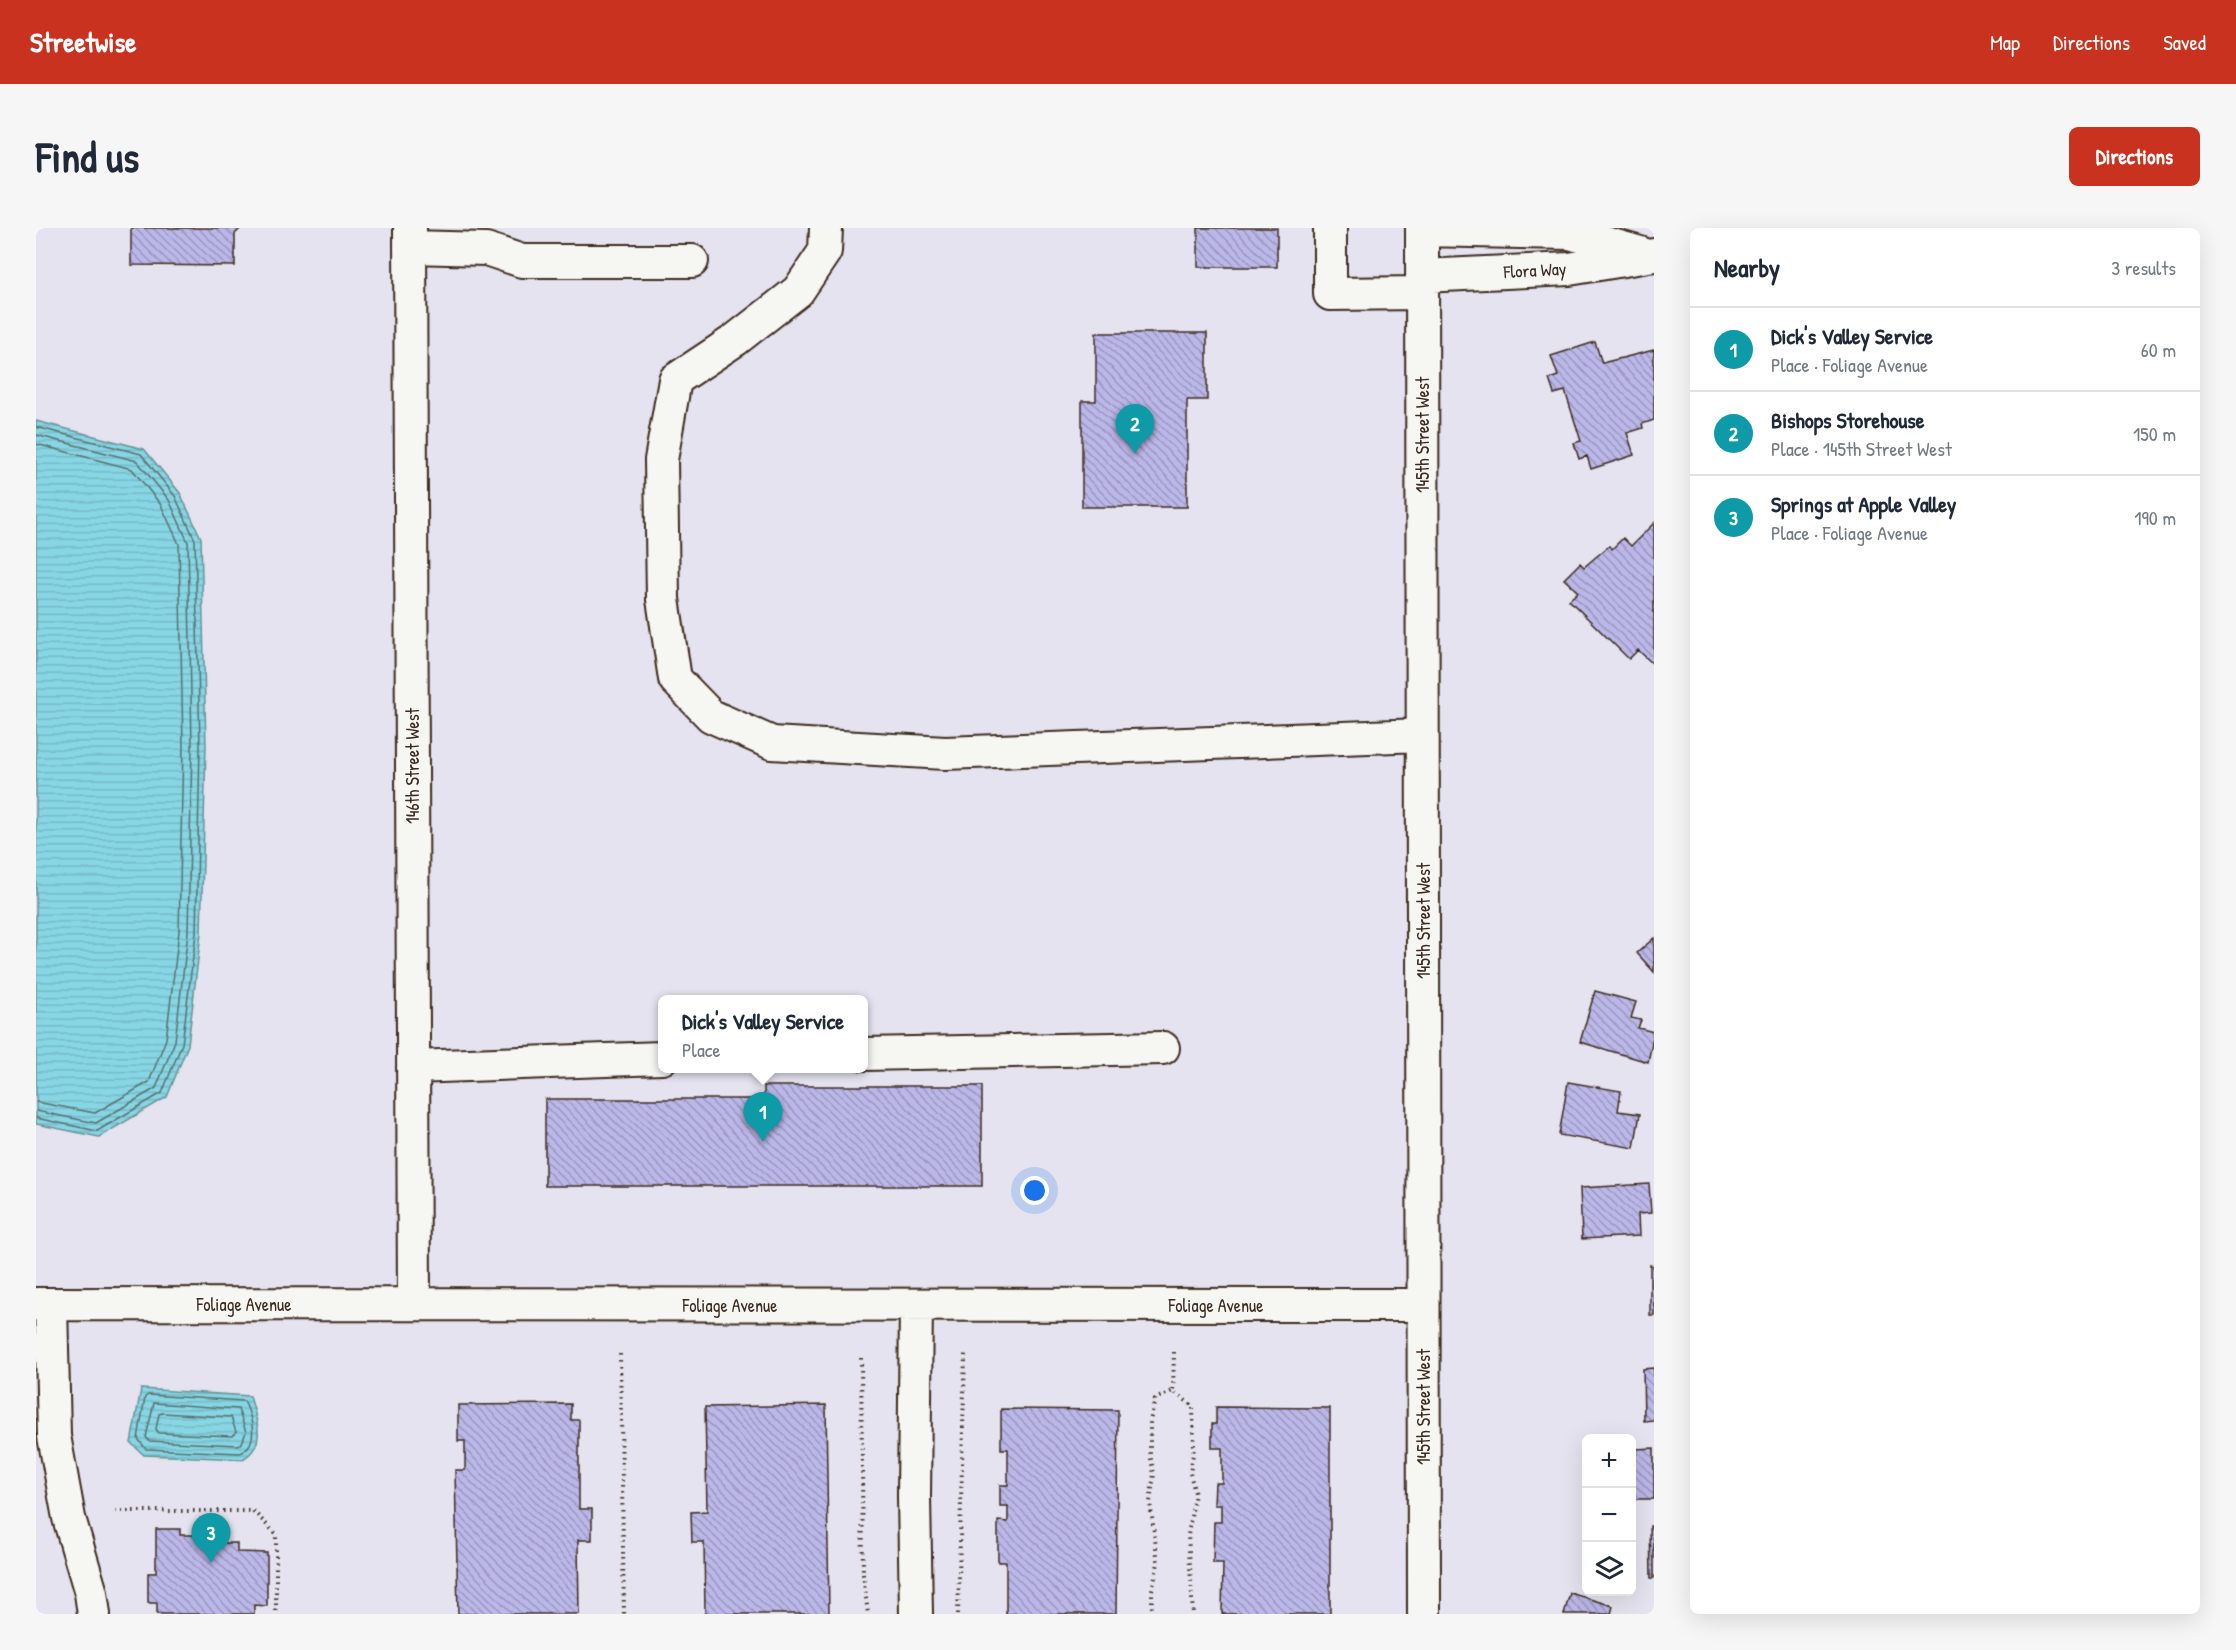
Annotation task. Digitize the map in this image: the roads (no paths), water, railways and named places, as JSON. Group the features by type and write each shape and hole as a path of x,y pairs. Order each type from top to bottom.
{"street":[{"path":"826,228 825,251 798,291 735,340 675,381 661,460 663,599 675,679 711,716 772,743 945,753 1422,735"},
{"name":"Flora Way","path":"1330,228 1330,294 1569,269 1651,255"},
{"name":"145th Street West","path":"1422,229 1424,1614"},
{"name":"Flora Way","path":"1422,229 1570,233 1651,255"},
{"path":"410,238 486,249 522,261 692,261"},
{"name":"146th Street West","path":"410,238 414,1304"},
{"path":"868,1054 1163,1048"},
{"path":"413,1066 658,1058"},
{"path":"44,1304 45,1436 94,1614"},
{"name":"Foliage Avenue","path":"44,1304 1423,1305"},
{"path":"916,1305 914,1496 916,1614"}],"water":[{"path":"36,421 144,449 180,493 201,538 206,746 201,933 188,1045 167,1097 99,1137 36,1124"},
{"path":"141,1389 250,1396 258,1430 255,1446 251,1453 243,1459 144,1455 131,1443"}],"place":[{"name":"Bishops Storehouse","path":"1135,454"},
{"name":"Dick's Valley Service","path":"763,1142"},
{"name":"Springs at Apple Valley","path":"211,1563"}]}
